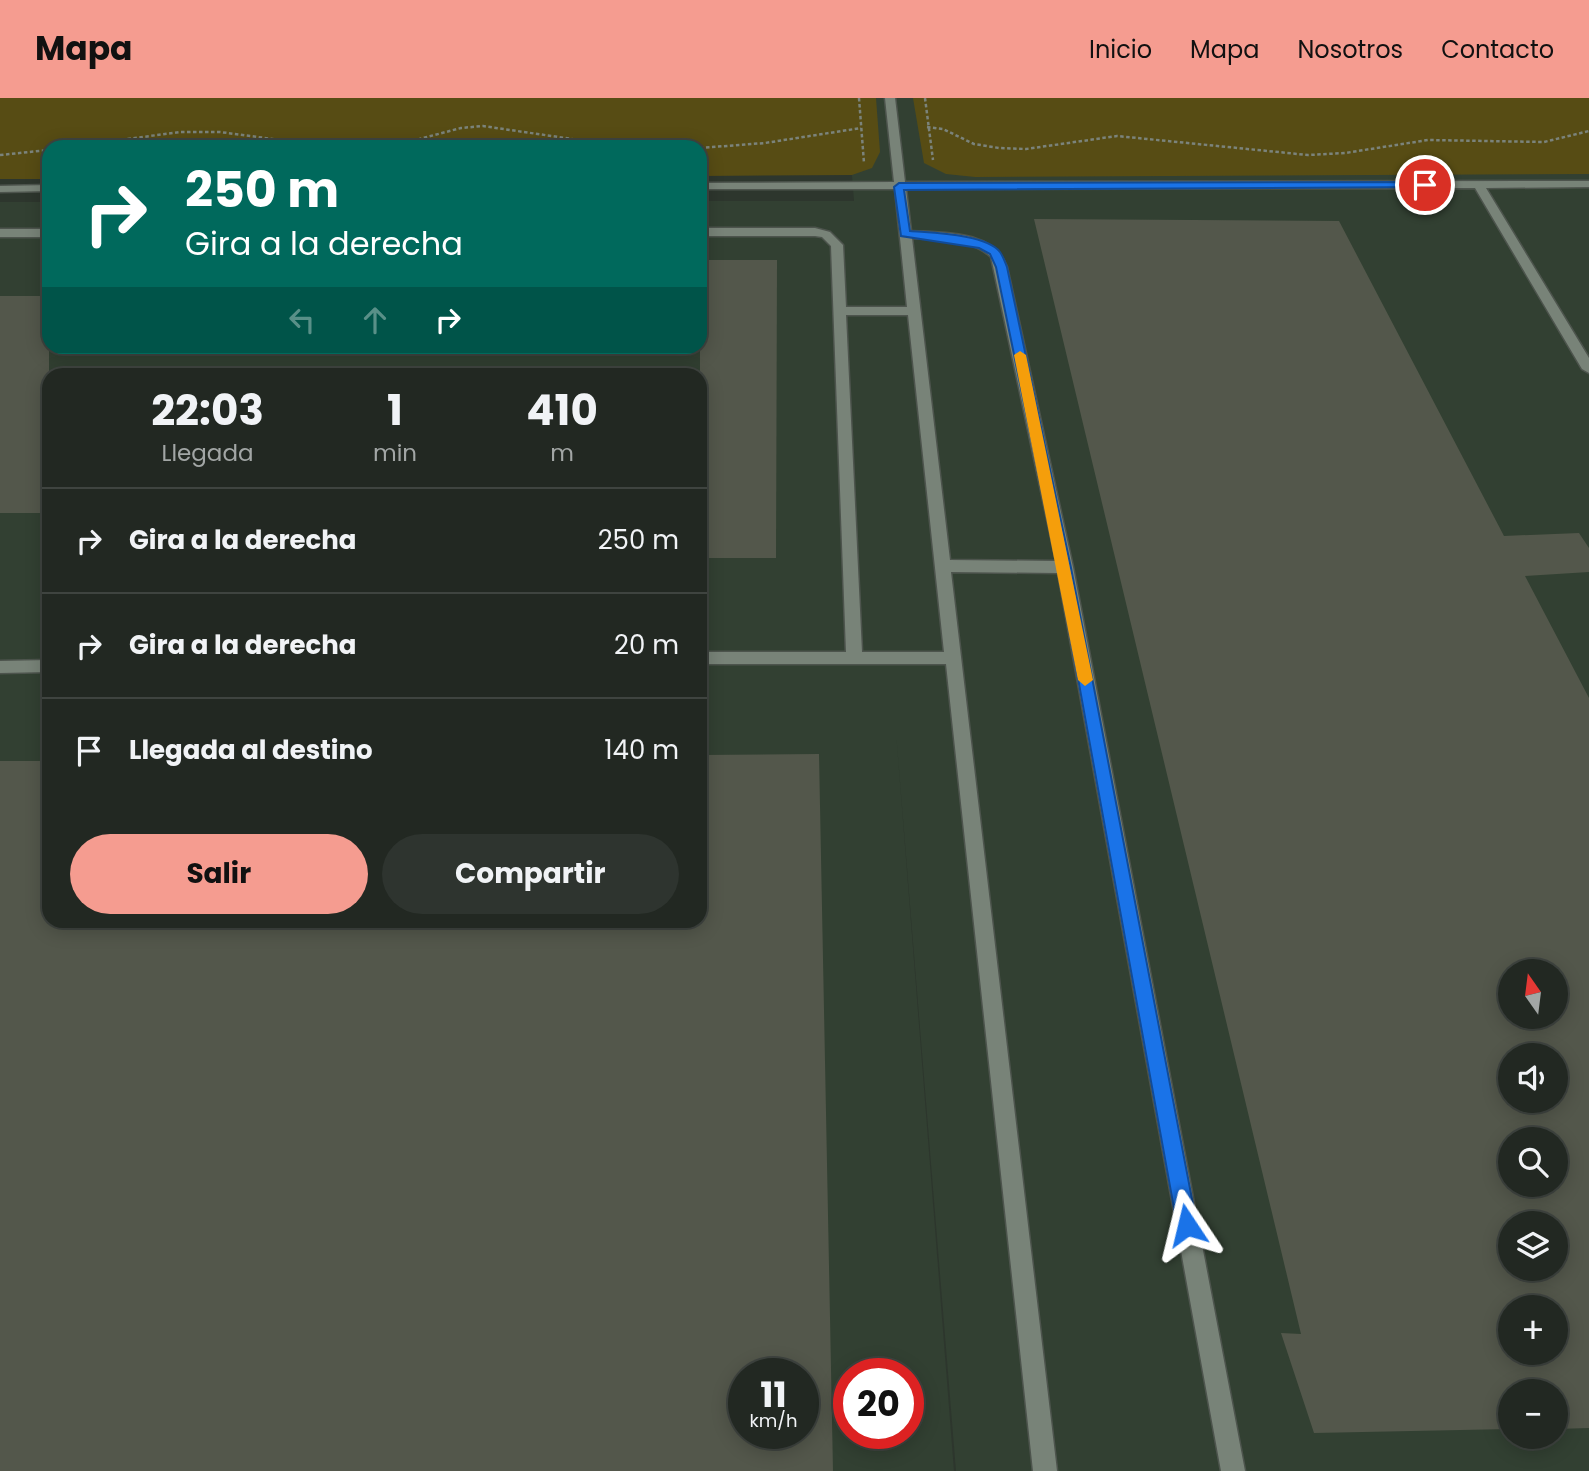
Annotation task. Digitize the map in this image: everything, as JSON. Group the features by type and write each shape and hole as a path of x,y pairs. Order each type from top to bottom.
{"street":[{"path":"890,98 1045,1471"},
{"path":"707,186 1589,184"},
{"path":"1479,185 1589,369"},
{"path":"0,189 42,188"},
{"path":"707,232 826,234 836,245 841,311 854,656"},
{"path":"0,233 42,233"},
{"path":"905,234 964,240 983,245 995,252 1001,267 1065,568 1233,1471"},
{"path":"841,311 913,311"},
{"path":"942,566 1065,568"},
{"path":"707,658 953,657"},
{"path":"0,667 42,666"}],"path":[{"path":"859,98 864,163"},
{"path":"925,98 933,160"},
{"path":"416,140 461,128 483,126 579,140"},
{"path":"927,127 943,129 974,144 999,148 1026,149 1117,136 1308,155 1345,153 1428,140 1544,142 1589,131"},
{"path":"707,148 747,146 841,128 861,128"},
{"path":"120,140 180,132 220,132 280,140"},
{"path":"0,155 42,151"}],"shaded area":[{"path":"0,98 876,98 880,152 872,168 852,175 707,176 707,140 42,140 42,179 0,179"},
{"path":"846,98 1589,98 1589,1471 956,1471 896,732 954,1471 0,1471 0,202 42,202 42,354 707,354 707,201 854,201"},
{"path":"913,98 1589,98 1589,174 975,177 946,174 924,163"}],"building":[{"path":"1034,219 1339,221 1504,536 1579,533 1589,548 1589,572 1525,576 1589,698 1589,1428 1568,1429 1568,1379 1498,1379 1498,1429 1314,1433 1281,1333 1301,1334"},
{"path":"707,260 777,260 776,558 707,558 707,368 700,368 700,354 707,354"},
{"path":"0,296 42,296 42,354 49,354 49,368 42,368 42,513 0,513"},
{"path":"819,754 833,1471 0,1471 0,761 42,761 42,928 707,928 707,755"}],"slow traffic":[{"path":"1020,355 1065,568 1085,680"}],"route":[{"path":"1187,1225 1065,568 1001,267 995,252 983,245 964,240 905,234 899,187 1425,185"}]}
